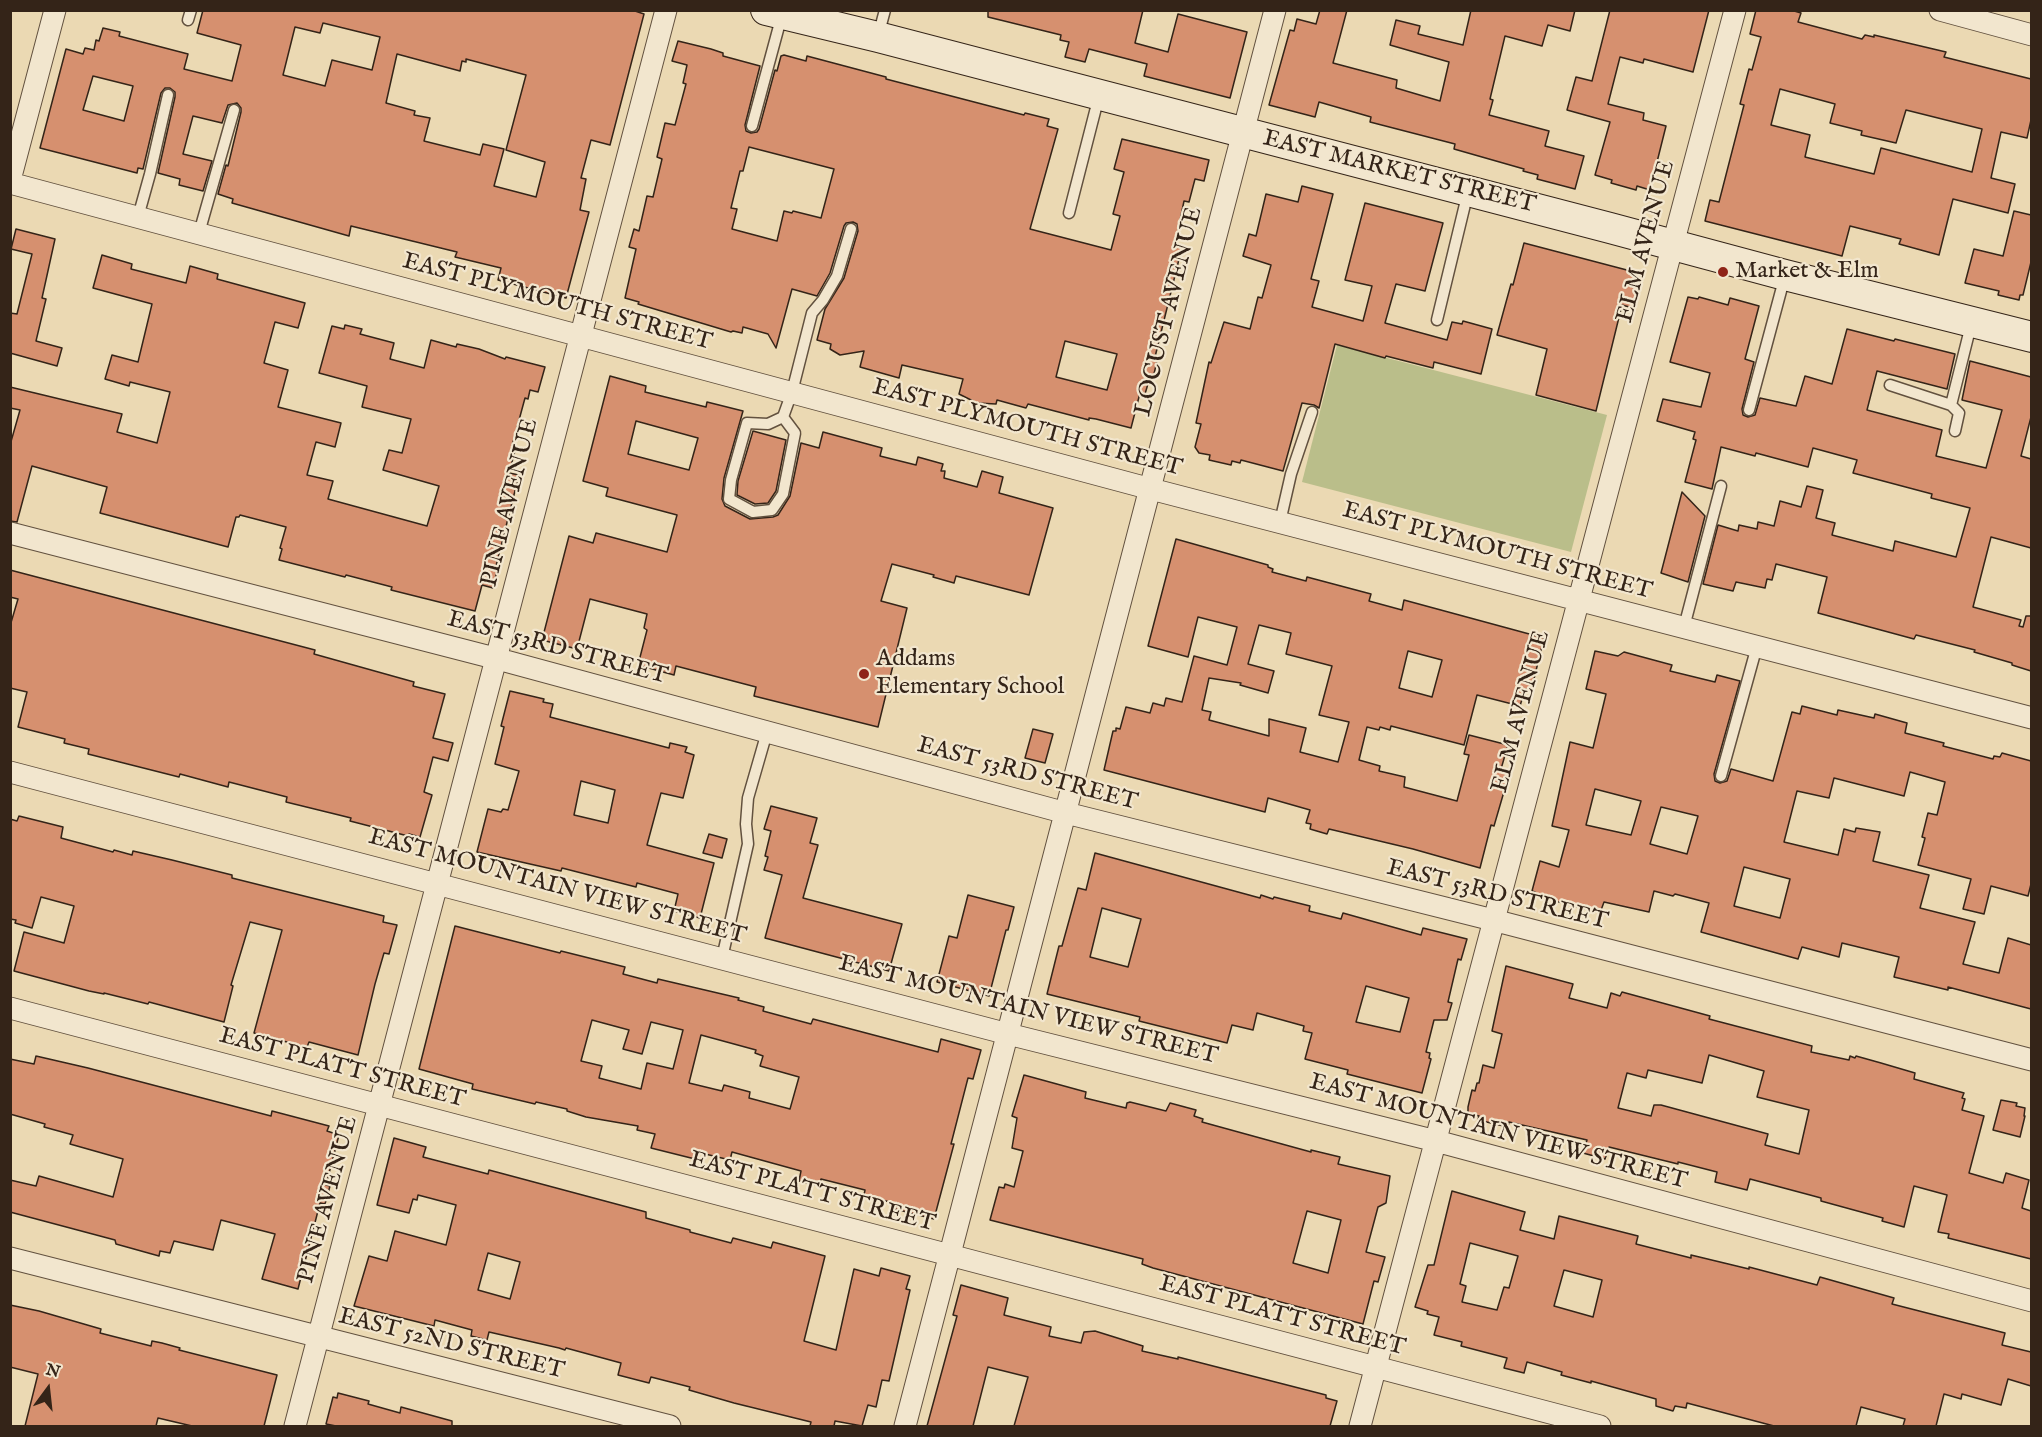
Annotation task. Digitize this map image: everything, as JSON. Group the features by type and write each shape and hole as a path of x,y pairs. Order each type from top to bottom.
{"street":[{"path":"10,182 55,10"},
{"name":"PINE AVENUE","path":"295,1426 498,659 580,335 666,10"},
{"name":"LOCUST AVENUE","path":"905,1426 1275,10"},
{"name":"ELM AVENUE","path":"1360,1426 1492,920 1735,10"},
{"path":"1940,10 2031,35"},
{"name":"EAST MARKET STREET","path":"774,13 881,24 1099,95 1785,275 2031,337"},
{"name":"EAST PLYMOUTH STREET","path":"10,182 1151,489 2031,718"},
{"name":"EAST 53RD STREET","path":"10,533 498,659 1066,813 1492,920 2031,1060"},
{"name":"EAST MOUNTAIN VIEW STREET","path":"10,772 1008,1034 1436,1141 2031,1301"},
{"name":"EAST PLATT STREET","path":"10,1008 1600,1426"},
{"name":"EAST 52ND STREET","path":"10,1258 670,1426"}],"lane":[{"path":"752,126 774,13"},
{"path":"1069,213 1099,95"},
{"path":"138,217 168,96"},
{"path":"199,233 234,110"},
{"path":"1437,320 1468,191"},
{"path":"783,417 795,433 783,494 772,510 753,512 729,499 730,480 747,423 768,424 783,417 792,392 812,313 837,276 851,229"},
{"path":"1749,410 1785,275"},
{"path":"1952,405 1972,321"},
{"path":"1890,385 1952,405 1959,413 1955,430"},
{"path":"1280,522 1291,474 1312,412"},
{"path":"1684,627 1721,486"},
{"path":"1721,776 1757,646"},
{"path":"722,958 748,844 746,824 748,798 767,732"}],"green space":[{"path":"1337,345 1607,415 1571,552 1302,482"}],"building":[{"path":"203,10 632,10 644,14 610,145 591,140 581,178 586,179 580,210 589,212 566,298 498,280 501,268 455,257 457,252 351,226 349,236 232,203 233,199 218,194 226,165 228,166 241,112 237,103 228,105 222,123 193,116 183,154 212,161 203,191 179,185 180,179 158,173 175,97 175,92 170,88 165,88 161,93 143,169 138,168 137,173 40,148 66,49 83,54 85,48 94,50 96,40 99,41 103,28 120,32 119,36 188,54 184,69 232,81 241,45 197,33","holes":["323,23 380,37 372,70 332,60 325,86 283,75 295,27 320,33","397,54 460,71 462,61 466,62 466,59 526,75 506,150 545,162 536,197 494,186 504,149 483,144 480,155 424,141 430,118 414,115 415,111 386,103","93,76 133,86 124,121 83,110"]},
{"path":"988,10 1143,10 1135,43 1168,52 1178,14 1247,32 1230,98 1144,76 1147,64 1089,49 1085,62 1065,57 1069,42 1060,40 1061,35 988,17"},
{"path":"1320,10 1347,10 1333,63 1397,80 1396,88 1440,101 1449,62 1390,45 1396,20 1420,26 1418,34 1463,45 1471,10 1575,10 1570,31 1548,25 1542,46 1505,36 1490,99 1493,100 1489,115 1549,131 1545,146 1584,156 1575,189 1537,179 1538,175 1523,171 1524,169 1454,149 1455,144 1370,122 1371,117 1319,102 1315,117 1269,105 1290,30 1294,31 1297,19 1316,24"},
{"path":"1610,10 1709,10 1693,72 1644,59 1643,63 1620,57 1608,104 1644,113 1643,120 1666,126 1650,190 1637,186 1636,190 1611,183 1612,180 1595,175 1610,122 1567,110 1576,77 1592,81"},
{"path":"1756,10 1791,10 1801,13 1798,22 1862,39 1865,35 1874,37 1874,35 1946,52 1944,57 2031,79 2031,120 2027,138 2001,132 1991,178 2015,184 2008,213 1953,199 1939,255 1899,244 1901,239 1850,226 1842,256 1705,221 1710,200 1719,202 1744,105 1740,104 1749,69 1752,70 1761,37 1750,34","holes":["1780,89 1835,104 1830,123 1862,131 1861,135 1896,143 1906,110 1982,129 1972,172 1881,148 1874,174 1805,157 1810,135 1771,125"]},
{"path":"678,41 711,49 723,53 723,56 760,66 745,125 746,131 751,133 759,129 775,70 777,71 781,56 784,55 806,61 807,56 1024,115 1025,113 1049,119 1047,126 1058,129 1030,229 1111,250 1120,216 1113,214 1124,172 1114,169 1122,139 1209,160 1204,181 1195,179 1189,202 1184,201 1175,245 1182,247 1155,357 1158,357 1153,378 1150,377 1145,394 1140,393 1131,428 1028,404 1026,408 997,400 996,404 977,403 959,394 963,379 902,365 899,378 860,367 864,351 840,355 830,349 831,344 817,340 825,309 844,278 858,231 857,224 853,222 846,223 844,226 830,273 817,296 792,289 776,348 768,334 743,327 742,333 731,332 625,298 636,249 629,247 634,229 639,231 647,196 653,197 662,159 657,157 665,123 675,125 686,84 683,83 687,65 672,61","holes":["749,147 834,169 821,218 784,211 777,241 732,229 737,209 731,208 740,171 743,171","1065,341 1117,354 1107,390 1056,377"]},
{"path":"1302,186 1333,194 1311,279 1319,281 1312,307 1363,321 1372,286 1345,280 1365,203 1443,223 1425,291 1396,284 1385,323 1447,340 1452,322 1462,324 1463,321 1492,329 1481,374 1434,362 1433,368 1335,344 1319,408 1302,403 1283,471 1241,460 1240,463 1232,461 1231,465 1209,460 1210,455 1199,453 1195,447 1201,424 1196,423 1209,362 1211,363 1224,322 1250,329 1258,297 1262,298 1271,265 1243,256 1249,234 1256,236 1266,194 1298,202"},
{"path":"2014,211 2031,215 2031,262 2023,295 2020,295 2019,300 1998,295 1999,291 1965,283 1974,249 2003,256"},
{"path":"16,229 55,239 42,298 46,299 36,341 62,348 57,366 10,353 10,313 17,314 32,254 11,249"},
{"path":"1524,243 1642,274 1633,308 1622,305 1596,411 1536,395 1547,349 1497,335"},
{"path":"102,255 132,264 131,269 186,283 190,266 218,274 217,279 305,303 298,328 275,322 264,363 288,370 278,407 341,423 335,447 316,442 307,475 333,481 328,499 427,526 439,486 383,470 389,450 402,453 411,419 362,407 367,386 319,373 332,326 344,329 345,325 362,329 360,334 394,343 390,359 424,368 431,340 456,347 457,344 479,349 505,359 506,357 545,367 538,392 530,390 528,399 525,398 512,446 516,447 509,473 519,475 496,566 498,567 493,588 482,585 475,611 391,590 392,587 346,575 345,577 279,560 286,527 240,515 236,517 228,547 100,513 107,487 32,466 17,522 10,521 10,445 20,410 10,408 10,387 122,414 117,432 157,443 170,392 130,382 129,386 105,379 112,355 138,362 152,304 93,288"},
{"path":"1688,297 1698,299 1699,297 1728,305 1730,298 1759,306 1745,359 1754,362 1742,409 1743,415 1748,417 1755,415 1760,398 1796,406 1805,376 1832,384 1847,329 1894,341 1895,339 1955,354 1947,389 1877,371 1867,410 1942,430 1936,456 1986,468 2002,410 1962,400 1970,361 2031,377 2031,417 2021,456 2031,459 2031,548 1991,537 1973,607 2021,620 2019,626 2023,627 2026,616 2031,616 2031,671 1974,652 1975,650 1916,635 1914,639 1818,613 1827,577 1776,564 1772,580 1767,579 1765,588 1736,582 1733,591 1703,584 1718,525 1738,531 1739,525 1757,529 1758,522 1774,526 1780,501 1801,507 1807,486 1823,490 1816,518 1835,523 1832,535 1893,551 1895,541 1956,557 1970,508 1931,498 1932,494 1853,473 1857,460 1813,448 1808,467 1756,453 1755,456 1721,447 1712,489 1685,482 1696,440 1693,439 1695,432 1657,421 1663,399 1701,407 1710,373 1670,362"},
{"path":"610,376 646,386 645,392 706,407 707,402 743,411 724,478 722,499 725,506 750,519 778,515 790,496 801,443 819,448 823,432 882,448 880,456 916,465 918,457 943,464 941,471 945,471 944,478 977,487 982,471 1003,477 999,493 1053,508 1029,595 956,576 954,583 892,564 881,601 907,608 878,727 754,696 756,687 676,666 674,675 638,665 647,630 644,628 647,614 590,599 577,649 542,640 569,536 593,543 596,533 667,552 677,515 606,496 608,488 583,481","holes":["636,421 698,438 689,470 628,454"]},
{"path":"753,431 786,440 776,491 768,503 755,504 737,495 738,481"},
{"path":"1682,492 1705,516 1688,582 1661,573"},
{"path":"1176,539 1268,565 1273,569 1272,572 1306,581 1307,577 1371,594 1369,601 1402,610 1404,600 1544,638 1531,691 1525,689 1520,706 1477,695 1464,745 1391,726 1390,730 1367,727 1359,760 1380,766 1379,771 1405,777 1404,787 1457,801 1469,755 1464,754 1469,735 1508,745 1501,769 1510,771 1494,826 1491,825 1480,868 1329,829 1327,834 1310,829 1311,824 1306,823 1310,810 1268,798 1265,812 1104,770 1113,731 1116,731 1116,728 1120,729 1126,707 1150,713 1153,703 1164,706 1166,698 1182,702 1194,656 1227,665 1237,627 1198,617 1188,657 1148,646","holes":["1259,625 1291,633 1286,654 1332,666 1319,715 1349,722 1338,762 1300,752 1306,728 1269,719 1269,736 1209,720 1211,712 1202,710 1209,678 1241,683 1240,685 1268,693 1274,671 1248,664","1408,651 1442,660 1432,697 1399,688"]},
{"path":"10,570 315,650 314,654 414,682 413,686 445,694 433,738 453,743 448,761 433,757 424,792 432,795 420,837 350,821 351,818 286,802 287,797 229,782 228,787 88,754 89,749 64,743 65,739 18,727 27,692 10,688 10,626 18,599 10,597"},
{"path":"1595,651 1618,656 1624,652 1672,665 1670,671 1715,682 1717,675 1740,681 1714,774 1715,781 1720,783 1727,781 1731,769 1773,781 1792,712 1800,714 1802,706 1837,715 1838,710 1874,718 1875,714 1907,723 1905,733 1944,743 1943,746 1993,759 1994,756 2000,757 2002,753 2031,761 2031,884 2028,896 1991,886 1984,914 1963,909 1971,879 1918,865 1928,813 1937,815 1945,782 1910,772 1904,796 1834,778 1829,798 1797,791 1784,842 1838,855 1844,829 1855,832 1856,828 1880,832 1873,861 1929,875 1920,908 1975,922 1963,964 1999,973 2008,938 2031,945 2031,1009 1948,987 1948,990 1894,977 1899,957 1842,943 1839,957 1802,947 1798,959 1701,932 1709,903 1675,894 1673,896 1654,891 1649,912 1604,902 1600,913 1534,893 1532,891 1540,861 1559,867 1569,830 1552,826 1570,742 1593,748 1606,694 1586,689","holes":["1595,789 1641,801 1631,835 1586,825","1661,807 1698,816 1687,854 1650,844","1744,867 1790,879 1780,918 1734,906"]},
{"path":"510,691 544,699 543,702 553,704 550,717 669,748 670,743 687,747 685,752 694,755 683,798 661,793 647,845 714,863 700,918 674,911 678,894 637,883 636,887 562,868 561,871 477,852 488,809 501,812 503,809 508,810 519,771 495,764 504,727 501,726","holes":["581,781 615,790 608,823 574,815"]},
{"path":"1033,729 1053,734 1045,763 1025,758"},
{"path":"771,806 817,818 810,843 818,845 803,898 902,924 889,971 765,938 782,875 764,870 771,831 764,829"},
{"path":"19,816 63,827 61,838 113,852 114,850 132,855 133,851 232,875 232,878 384,916 383,922 397,925 389,954 384,953 358,1055 309,1042 305,1047 254,1033 282,930 250,922 231,985 233,986 224,1022 14,971 24,932 64,943 74,906 41,897 32,928 15,923 16,920 10,919 10,819 17,821"},
{"path":"709,834 727,839 722,858 703,853"},
{"path":"1095,853 1260,898 1261,895 1273,899 1274,897 1310,906 1309,911 1341,919 1343,913 1421,935 1423,928 1467,939 1461,960 1458,959 1448,1002 1452,1003 1447,1020 1434,1020 1426,1052 1430,1053 1429,1058 1431,1059 1422,1093 1347,1074 1348,1070 1305,1059 1312,1033 1303,1031 1304,1026 1257,1013 1253,1030 1232,1025 1227,1043 1139,1021 1140,1017 1047,994 1059,946 1062,946 1078,888 1086,890","holes":["1102,908 1141,919 1128,967 1090,957","1366,986 1409,998 1400,1032 1356,1022"]},
{"path":"968,895 1014,907 989,996 937,982 949,936 957,938"},
{"path":"455,926 625,967 623,974 657,983 658,979 739,998 738,1000 764,1007 763,1011 811,1024 813,1019 938,1052 941,1039 981,1050 973,1079 968,1078 951,1144 954,1144 934,1219 895,1209 897,1204 864,1195 865,1190 821,1179 819,1186 799,1181 801,1171 732,1152 730,1160 697,1152 695,1159 651,1148 655,1134 637,1130 638,1126 586,1117 567,1111 567,1109 472,1089 473,1084 419,1069","holes":["592,1020 629,1030 623,1049 642,1054 651,1022 683,1030 673,1069 647,1063 641,1089 599,1078 602,1066 581,1061","701,1035 756,1050 755,1053 763,1056 760,1066 799,1077 790,1109 749,1098 750,1092 724,1085 722,1091 689,1083"]},
{"path":"1506,966 1573,984 1569,998 1607,1008 1611,993 1620,996 1622,992 1710,1016 1709,1019 1812,1046 1811,1052 1849,1060 1850,1056 1855,1058 1856,1056 1915,1073 1914,1079 1964,1093 1962,1110 1984,1116 1969,1173 2003,1183 2006,1173 2029,1180 2022,1208 2031,1211 2031,1259 1948,1238 1949,1234 1938,1232 1947,1195 1914,1186 1904,1227 1882,1221 1883,1218 1821,1201 1821,1198 1750,1179 1747,1190 1715,1182 1717,1172 1609,1147 1605,1159 1583,1153 1587,1140 1509,1122 1508,1127 1478,1120 1479,1116 1468,1113 1468,1107 1472,1090 1475,1091 1479,1083 1483,1065 1494,1068 1502,1034 1492,1031","holes":["1709,1055 1764,1071 1757,1097 1809,1110 1799,1154 1765,1145 1768,1134 1661,1105 1654,1105 1651,1116 1618,1108 1627,1073 1646,1078 1648,1070 1702,1083"]},
{"path":"36,1056 271,1116 272,1111 329,1126 327,1131 339,1135 326,1185 330,1186 325,1204 320,1203 298,1289 262,1279 275,1234 221,1220 213,1250 174,1241 170,1253 160,1251 159,1256 116,1244 115,1240 10,1212 10,1180 36,1186 39,1176 113,1197 123,1159 70,1144 73,1135 10,1114 10,1059 34,1064"},
{"path":"1024,1075 1086,1092 1085,1098 1126,1108 1127,1103 1130,1102 1166,1111 1170,1103 1196,1110 1194,1116 1203,1119 1202,1122 1311,1152 1311,1150 1340,1157 1338,1164 1390,1176 1386,1203 1378,1207 1366,1252 1385,1257 1378,1282 1374,1281 1363,1324 1153,1268 1142,1264 1143,1259 990,1220 999,1187 1004,1188 1005,1184 1014,1187 1023,1151 1012,1148 1017,1118 1012,1116","holes":["1307,1211 1341,1220 1328,1273 1293,1263"]},
{"path":"2001,1100 2017,1103 2016,1106 2025,1108 2020,1137 1993,1130"},
{"path":"394,1138 426,1147 423,1157 488,1174 489,1170 646,1212 646,1218 690,1230 690,1232 731,1243 733,1238 771,1248 773,1242 825,1256 804,1341 836,1350 854,1269 879,1276 881,1268 910,1276 906,1289 910,1290 889,1381 882,1380 876,1407 868,1405 862,1426 835,1421 834,1426 810,1426 811,1422 689,1390 690,1387 651,1377 649,1383 618,1375 621,1363 566,1348 565,1350 489,1332 487,1340 471,1336 472,1330 435,1320 434,1326 354,1306 369,1256 387,1261 395,1231 446,1245 456,1205 418,1195 417,1200 413,1199 409,1213 377,1205","holes":["488,1253 520,1262 510,1299 478,1290"]},
{"path":"1452,1191 1525,1212 1520,1230 1554,1239 1559,1216 1638,1236 1636,1244 1691,1258 1691,1255 1749,1269 1749,1267 1817,1285 1820,1277 1894,1298 1892,1304 2005,1333 2002,1345 2031,1352 2031,1386 2008,1379 2001,1405 1962,1394 1961,1399 1944,1394 1936,1426 1903,1426 1905,1419 1861,1407 1856,1426 1774,1426 1687,1403 1686,1408 1675,1406 1673,1411 1656,1406 1656,1399 1561,1375 1562,1372 1527,1362 1524,1373 1504,1368 1507,1358 1461,1346 1462,1342 1434,1335 1439,1317 1427,1314 1428,1311 1415,1307 1428,1265 1434,1265","holes":["1470,1243 1518,1256 1509,1288 1504,1287 1497,1310 1462,1302 1466,1286 1460,1284","1564,1270 1602,1280 1593,1317 1554,1306"]},
{"path":"961,1285 1008,1298 1004,1315 1051,1327 1049,1336 1081,1343 1084,1332 1095,1331 1143,1346 1142,1351 1178,1359 1178,1357 1326,1395 1326,1398 1337,1401 1330,1426 1014,1426 1028,1377 988,1367 973,1426 927,1426 957,1316 953,1315"},
{"path":"10,1305 101,1329 100,1333 151,1346 152,1341 162,1343 180,1348 179,1350 277,1375 264,1426 192,1426 158,1418 156,1426 25,1426 38,1374 10,1367"},
{"path":"338,1393 369,1401 368,1404 400,1413 401,1407 452,1421 452,1426 336,1426 326,1424 333,1397 337,1398"}],"place":[{"name":"Market & Elm","path":"1723,272"},
{"name":"Addams Elementary School","path":"864,674"}]}
